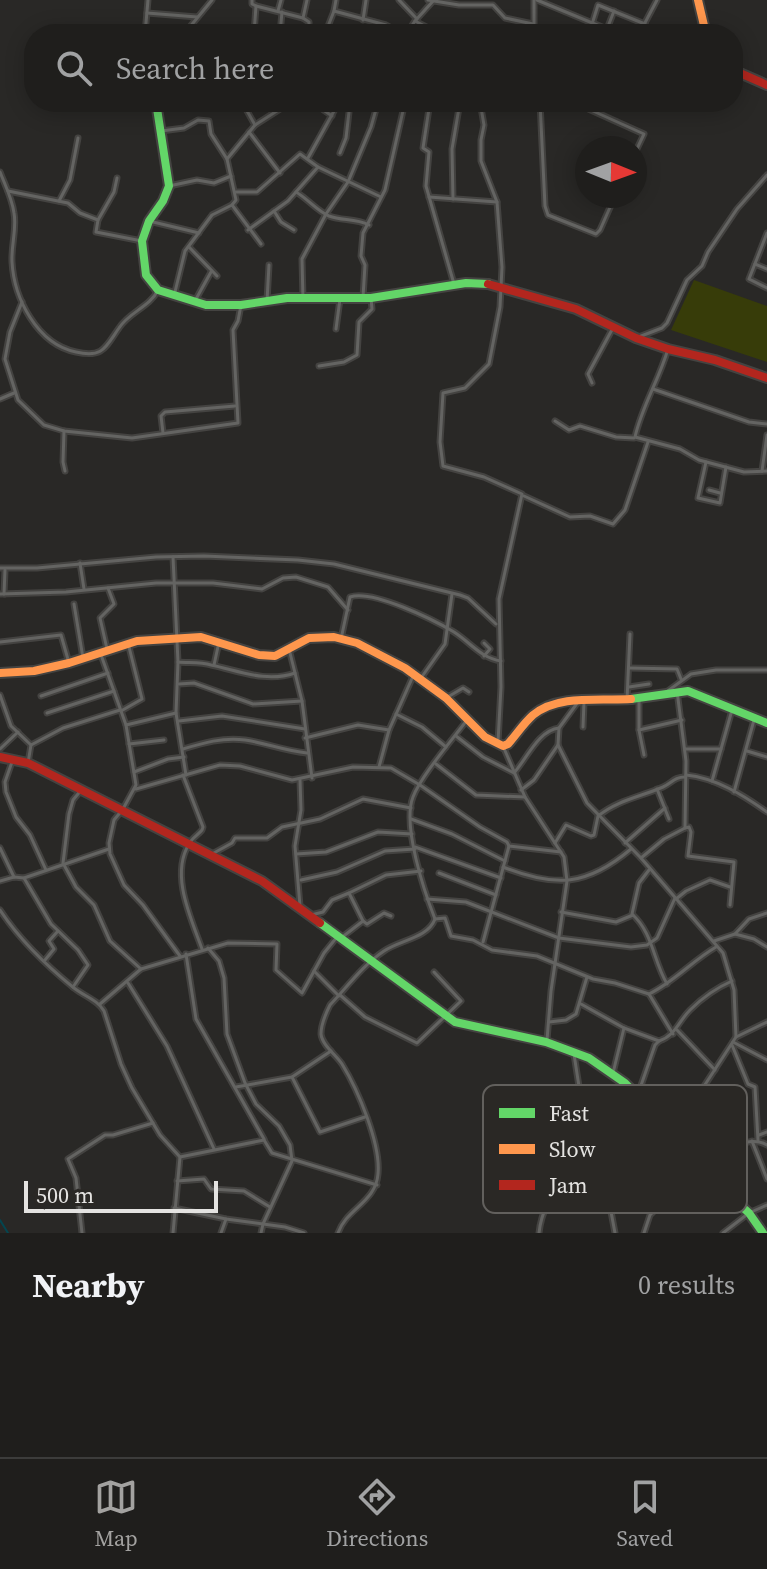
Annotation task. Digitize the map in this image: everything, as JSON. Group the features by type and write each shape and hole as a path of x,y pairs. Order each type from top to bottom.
{"street":[{"path":"146,24 148,0"},
{"path":"192,24 212,0"},
{"path":"252,0 256,6 303,18 309,24"},
{"path":"280,24 281,0"},
{"path":"303,18 307,0"},
{"path":"329,24 336,0"},
{"path":"363,20 366,0"},
{"path":"399,0 423,24"},
{"path":"413,24 431,1 493,5 505,18 533,24 536,0 593,23 597,5 645,24 657,0"},
{"path":"609,9 612,0"},
{"path":"698,0 704,24"},
{"path":"255,24 256,6"},
{"path":"334,11 378,24"},
{"path":"609,24 614,11"},
{"path":"147,13 197,17"},
{"path":"743,74 766,83"},
{"path":"158,112 169,186 149,221 142,241 146,275 158,290 195,303 241,305 267,301 367,298 454,284 503,286 544,302 576,309 636,338 767,378"},
{"path":"248,112 255,125"},
{"path":"227,159 255,125 275,112"},
{"path":"326,112 332,116"},
{"path":"308,158 334,112"},
{"path":"340,153 346,138 349,112"},
{"path":"303,299 302,259 326,214 348,182 375,112"},
{"path":"319,366 344,362 357,355 359,322 372,309 367,298 365,265 361,256 362,239 382,198 403,112"},
{"path":"428,112 423,148 429,152 426,181 454,284"},
{"path":"453,199 452,149 458,112"},
{"path":"482,112 484,125 481,161 497,202 503,286 491,360 465,388 443,393 440,442 443,466 484,477 522,494 499,599 498,625 502,645 500,745 521,790 567,863 546,1042"},
{"path":"540,112 548,215 596,234 610,208"},
{"path":"595,112 643,136"},
{"path":"161,131 184,128 198,120 209,121 211,134 227,159 236,192 232,205 212,215 183,256 174,296"},
{"path":"249,132 280,173"},
{"path":"59,201 70,180 78,138"},
{"path":"236,192 257,192 298,154 382,198"},
{"path":"248,230 288,201 318,167"},
{"path":"0,172 15,221 12,264 22,302 36,326 66,349 96,354 106,349 124,322 152,300 158,290"},
{"path":"636,338 665,326 687,280 702,266 713,243 737,209 767,175"},
{"path":"169,186 197,180 214,183 232,176"},
{"path":"117,178 114,192 98,220 96,232 142,241"},
{"path":"8,191 68,203 80,213 98,220"},
{"path":"296,192 326,214 369,225"},
{"path":"429,197 497,202"},
{"path":"232,205 261,244"},
{"path":"274,211 281,222 294,230"},
{"path":"149,221 199,233"},
{"path":"767,233 750,281 767,288"},
{"path":"189,247 217,276"},
{"path":"755,264 767,269"},
{"path":"267,301 269,265"},
{"path":"195,303 211,272"},
{"path":"336,329 340,299"},
{"path":"22,302 5,354 14,393 28,412 44,425 64,431 132,438 237,425 233,330 241,305"},
{"path":"592,383 588,374 614,326"},
{"path":"636,438 647,399 668,349"},
{"path":"653,389 751,423 767,424"},
{"path":"0,399 14,393"},
{"path":"163,433 161,416 165,412 236,406"},
{"path":"555,421 569,430 580,426 616,437 636,438 680,449 706,462 749,473 764,471 767,435"},
{"path":"64,431 65,471"},
{"path":"524,496 570,517 590,516 613,524 627,505 648,442"},
{"path":"706,462 698,498 720,503 726,466"},
{"path":"709,490 720,493"},
{"path":"348,610 332,589 296,577 283,578 262,589 213,583 148,583 2,594 2,568 173,557 224,556 316,561 468,598 498,625"},
{"path":"173,557 179,684 176,713 184,775 203,827 189,843 181,866 188,908 202,949"},
{"path":"80,563 84,589"},
{"path":"108,588 114,604 100,618 104,650 108,673 126,725 136,789"},
{"path":"379,767 396,714 418,676 445,644 452,594"},
{"path":"341,639 350,597 358,595 382,600 446,628 484,656 501,661"},
{"path":"74,604 83,658"},
{"path":"627,700 630,634"},
{"path":"0,642 61,635 69,663"},
{"path":"0,673 34,671 69,663 128,643 201,637 264,656 275,656 309,638 341,639 391,659 418,676 446,698 485,737 500,745 508,744 535,714 552,706 639,699 677,691 693,691 754,720 767,723"},
{"path":"214,665 219,642"},
{"path":"31,745 63,728 120,710 142,699 128,643"},
{"path":"484,643 490,649 484,656"},
{"path":"289,649 302,701 312,778"},
{"path":"178,662 214,665 268,677 295,673"},
{"path":"629,668 677,669 681,679"},
{"path":"665,693 686,676 703,671 767,670"},
{"path":"41,696 108,673"},
{"path":"179,684 194,683 253,704 302,701"},
{"path":"629,687 649,684"},
{"path":"446,698 463,688 469,692"},
{"path":"47,713 114,691"},
{"path":"677,691 685,749 685,828"},
{"path":"0,695 11,726 31,745"},
{"path":"639,699 639,730 644,755"},
{"path":"581,702 583,727"},
{"path":"514,773 543,735 559,728 581,702"},
{"path":"712,781 732,710"},
{"path":"0,715 6,712"},
{"path":"126,725 176,713"},
{"path":"396,714 419,725 448,748"},
{"path":"178,721 222,716 305,729"},
{"path":"338,1233 345,1220 371,1196 377,1185 378,1152 342,1065 322,1040 321,1032 328,1009 372,961 430,929 435,919 415,848 411,808 420,785 467,720"},
{"path":"639,730 682,720"},
{"path":"734,792 754,720"},
{"path":"305,738 358,725 389,730"},
{"path":"559,728 558,745 587,803 641,858 714,941 728,963 732,981 734,1041 748,1084 755,1087 758,1137 767,1145"},
{"path":"0,749 18,732"},
{"path":"455,735 481,755 514,773"},
{"path":"129,744 164,740"},
{"path":"183,749 207,742 240,740 307,753"},
{"path":"28,763 31,745"},
{"path":"521,790 534,780 558,745"},
{"path":"685,749 721,749"},
{"path":"747,751 767,757"},
{"path":"0,757 28,763 262,881 460,1024 574,1051 613,1073 626,1085"},
{"path":"133,772 168,759 184,757"},
{"path":"13,759 5,782 6,792 18,821 30,835 46,870"},
{"path":"436,764 476,795 525,797"},
{"path":"180,956 143,905 124,885 109,849 112,825 136,789 220,765 233,765 284,780 312,778 353,767 391,768 509,846 561,852"},
{"path":"555,843 566,825 594,835 598,816 622,801 657,789 677,777 712,781 767,812"},
{"path":"300,780 302,799 295,854 300,906"},
{"path":"82,789 73,800 69,814 63,863 76,887 94,905 110,941 141,969"},
{"path":"657,789 669,819"},
{"path":"211,854 232,843 235,838 267,838 280,827 320,819 363,799 411,808"},
{"path":"625,843 665,808"},
{"path":"411,819 452,834 505,861"},
{"path":"641,858 664,839 689,827 688,856 734,862 730,905"},
{"path":"295,854 326,852 378,832 412,834"},
{"path":"482,944 509,846"},
{"path":"0,848 14,877"},
{"path":"299,881 337,872 385,851 415,848 501,878"},
{"path":"0,881 24,878 109,849"},
{"path":"503,867 549,881 567,881 597,874 631,849"},
{"path":"633,915 634,896 649,869"},
{"path":"311,915 323,912 332,900 386,875 421,871"},
{"path":"439,873 496,895"},
{"path":"24,878 51,924 78,950 88,965 73,987"},
{"path":"427,899 460,900 559,938 631,947 653,942 676,898 686,891 710,880 731,887"},
{"path":"349,893 367,924 384,913 391,916"},
{"path":"0,910 17,934 73,987 100,1004 112,1029 121,1064 160,1135 180,1157 173,1233"},
{"path":"561,912 610,922 621,922 633,915"},
{"path":"714,941 735,934 749,919 767,913"},
{"path":"633,915 643,924 653,942 656,963 667,984"},
{"path":"435,919 445,918 451,936 468,938 492,950 537,956 587,977 649,994 717,946"},
{"path":"100,1004 141,969 202,949 233,943 276,944 276,970 301,993 340,937 363,921"},
{"path":"45,960 54,949 49,941 58,931"},
{"path":"735,934 754,939 767,947"},
{"path":"208,948 219,961 224,978 227,1034 245,1083 256,1104 286,1136 292,1161 261,1233"},
{"path":"186,954 196,1019 270,1152 377,1185"},
{"path":"314,971 365,1017 414,1043 420,1042 461,1001 434,972"},
{"path":"548,1022 573,1017 581,1004 587,977"},
{"path":"643,1085 655,1045 673,1034 689,1011 717,988 732,981"},
{"path":"128,983 167,1046 214,1149"},
{"path":"649,994 673,1034 715,1070"},
{"path":"581,1004 624,1028 659,1041"},
{"path":"705,1085 734,1041 767,1022"},
{"path":"613,1073 624,1028"},
{"path":"734,1041 767,1060"},
{"path":"234,1087 292,1077 331,1051"},
{"path":"574,1051 579,1085"},
{"path":"292,1077 320,1132 365,1117"},
{"path":"82,1233 76,1178 68,1159 107,1134 153,1123"},
{"path":"747,1143 767,1132"},
{"path":"180,1157 264,1140"},
{"path":"752,1141 767,1179"},
{"path":"177,1181 204,1179 211,1189 244,1191 270,1207"},
{"path":"723,1233 749,1213 767,1205"},
{"path":"174,1208 301,1232"},
{"path":"539,1233 543,1213"},
{"path":"611,1213 615,1233"},
{"path":"644,1233 652,1213"},
{"path":"749,1213 763,1233"},
{"path":"221,1233 226,1219"}],"green space":[{"path":"694,280 767,306 767,362 671,330"}],"waterway":[{"path":"0,1220 8,1233"}],"traffic: fast":[{"path":"158,112 169,186 149,221 142,241 146,275 158,290 206,305 241,305 287,298 371,298 466,283 488,284"},
{"path":"631,699 688,691 767,723"},
{"path":"320,923 455,1022 546,1042 589,1058 627,1085"},
{"path":"747,1211 763,1233"}],"traffic: slow":[{"path":"698,0 704,24"},
{"path":"0,673 34,671 69,663 137,641 201,637 259,655 275,656 309,638 334,637 357,643 405,668 446,698 485,737 503,746 543,708 567,701 631,699"}],"traffic: jam":[{"path":"743,74 767,85"},
{"path":"488,284 576,309 636,338 767,378"},
{"path":"0,757 28,763 262,881 320,923"}]}
